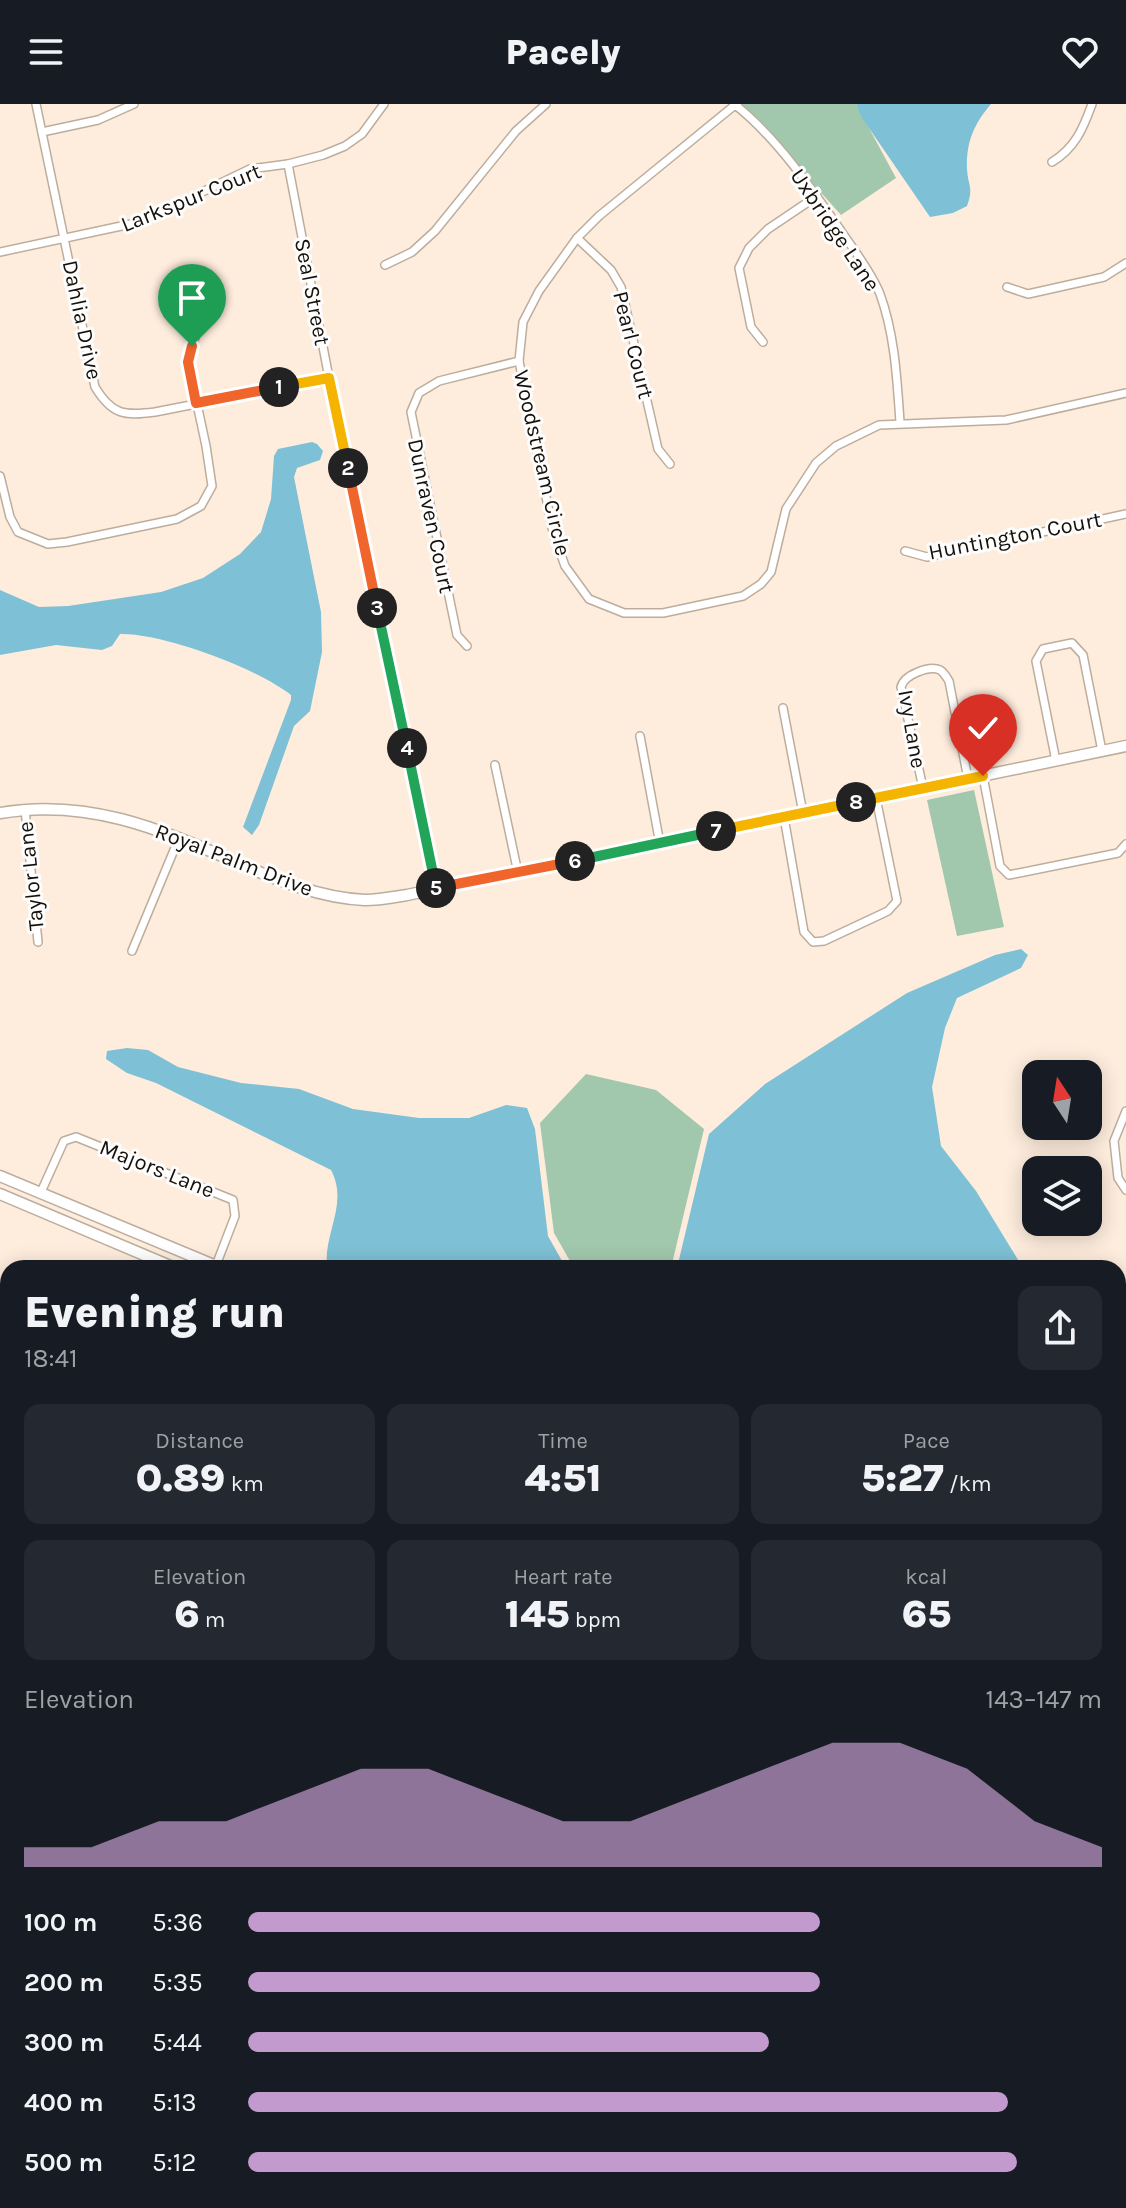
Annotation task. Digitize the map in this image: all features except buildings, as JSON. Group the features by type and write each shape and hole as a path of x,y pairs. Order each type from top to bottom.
{"street":[{"name":"Dahlia Drive","path":"36,104 95,387 111,408 129,415 329,378"},
{"path":"42,132 98,120 134,104"},
{"name":"Larkspur Court","path":"0,252 140,222 239,173 288,164 345,146 362,134 384,104"},
{"path":"385,265 412,252 435,231 516,131 546,104"},
{"name":"Uxbridge Lane","path":"735,104 749,115 817,196 861,259 880,293 895,358 900,422"},
{"name":"Woodstream Circle","path":"735,104 629,189 577,238 539,291 523,322 519,361 553,532 565,566 589,599 624,613 663,613 743,596 761,584 771,572 786,509 816,463 858,433 879,425 900,422 1006,420 1126,393"},
{"path":"1052,162 1068,152 1083,130 1092,104"},
{"name":"Seal Street","path":"288,164 329,378 436,889"},
{"path":"763,342 751,327 739,268 749,248 768,229 817,196"},
{"name":"Pearl Court","path":"577,238 611,270 621,287 658,449 670,464"},
{"path":"1007,287 1028,294 1104,277 1126,263"},
{"path":"0,476 10,517 18,532 48,544 177,519 201,506 212,486 188,362 200,320"},
{"name":"Dunraven Court","path":"467,646 457,635 411,412 419,393 439,381 519,361"},
{"name":"Huntington Court","path":"905,551 927,557 1126,514"},
{"path":"1056,761 1036,661 1043,649 1072,643 1083,655 1102,751"},
{"name":"Ivy Lane","path":"923,788 901,687 908,675 935,669 945,674 949,681 968,779"},
{"path":"783,708 803,813"},
{"path":"640,736 660,844"},
{"name":"Royal Palm Drive","path":"0,813 64,808 106,813 179,838 283,883 327,895 365,900 518,873 1126,746"},
{"path":"495,765 518,873"},
{"path":"983,776 1000,866 1009,875 1118,853 1126,844"},
{"path":"784,817 804,932 813,942 824,941 888,911 897,901 876,798"},
{"name":"Taylor Lane","path":"25,809 38,942"},
{"path":"132,951 179,838"},
{"path":"1126,1111 1114,1141 1118,1178 1126,1190"},
{"name":"Majors Lane","path":"41,1192 64,1141 76,1137 233,1200 235,1216 219,1260"},
{"path":"0,1176 201,1260"},
{"path":"0,1194 156,1260"}],"green space":[{"path":"742,104 856,104 896,178 841,215"},
{"path":"974,790 1004,927 957,936 927,800"},
{"path":"586,1074 656,1090 704,1129 673,1260 569,1260 554,1233 540,1123"}],"water":[{"path":"856,104 991,104 976,126 970,142 967,206 953,213 930,217 862,118"},
{"path":"312,442 323,451 320,460 297,468 294,477 321,612 322,652 310,711 294,726 259,825 252,835 243,827 291,695 256,674 209,654 138,635 120,634 112,646 102,650 56,645 0,655 0,590 39,607 68,606 161,592 203,578 240,554 261,532 271,499 274,456 278,449"},
{"path":"1021,949 1028,955 1021,968 957,998 945,1028 932,1087 941,1146 976,1191 1018,1260 679,1260 709,1134 765,1084 907,993 995,955"},
{"path":"127,1048 148,1050 178,1067 241,1083 299,1089 353,1109 419,1118 469,1118 506,1105 527,1108 535,1129 548,1236 562,1260 327,1260 337,1207 336,1183 331,1170 156,1083 127,1073 106,1059 107,1051"}],"route":[{"path":"192,346 188,362 196,403 329,378 436,889 983,776"}]}
